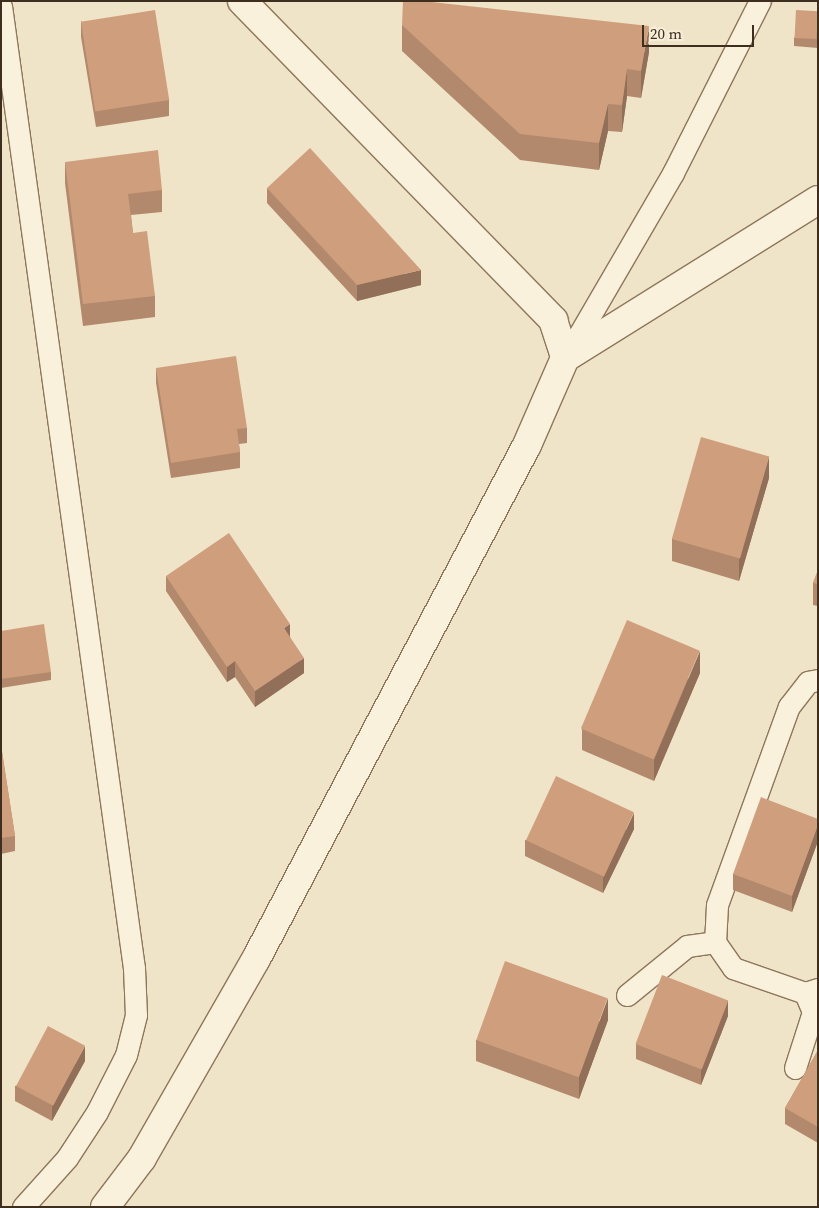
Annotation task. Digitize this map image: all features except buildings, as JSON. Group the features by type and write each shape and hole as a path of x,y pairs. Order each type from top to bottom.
{"street":[{"path":"242,1 553,320 565,358"},
{"path":"105,1207 142,1158 256,959 527,445 565,358 818,200"}],"lane":[{"path":"565,358 673,172 760,1"},
{"path":"1,6 134,968 136,1014 126,1055 97,1112 67,1158 23,1207"},
{"path":"795,1068 813,1012 811,991 733,968 714,942 717,905 789,706 808,682 818,680"},
{"path":"627,995 687,946 714,942"}]}
